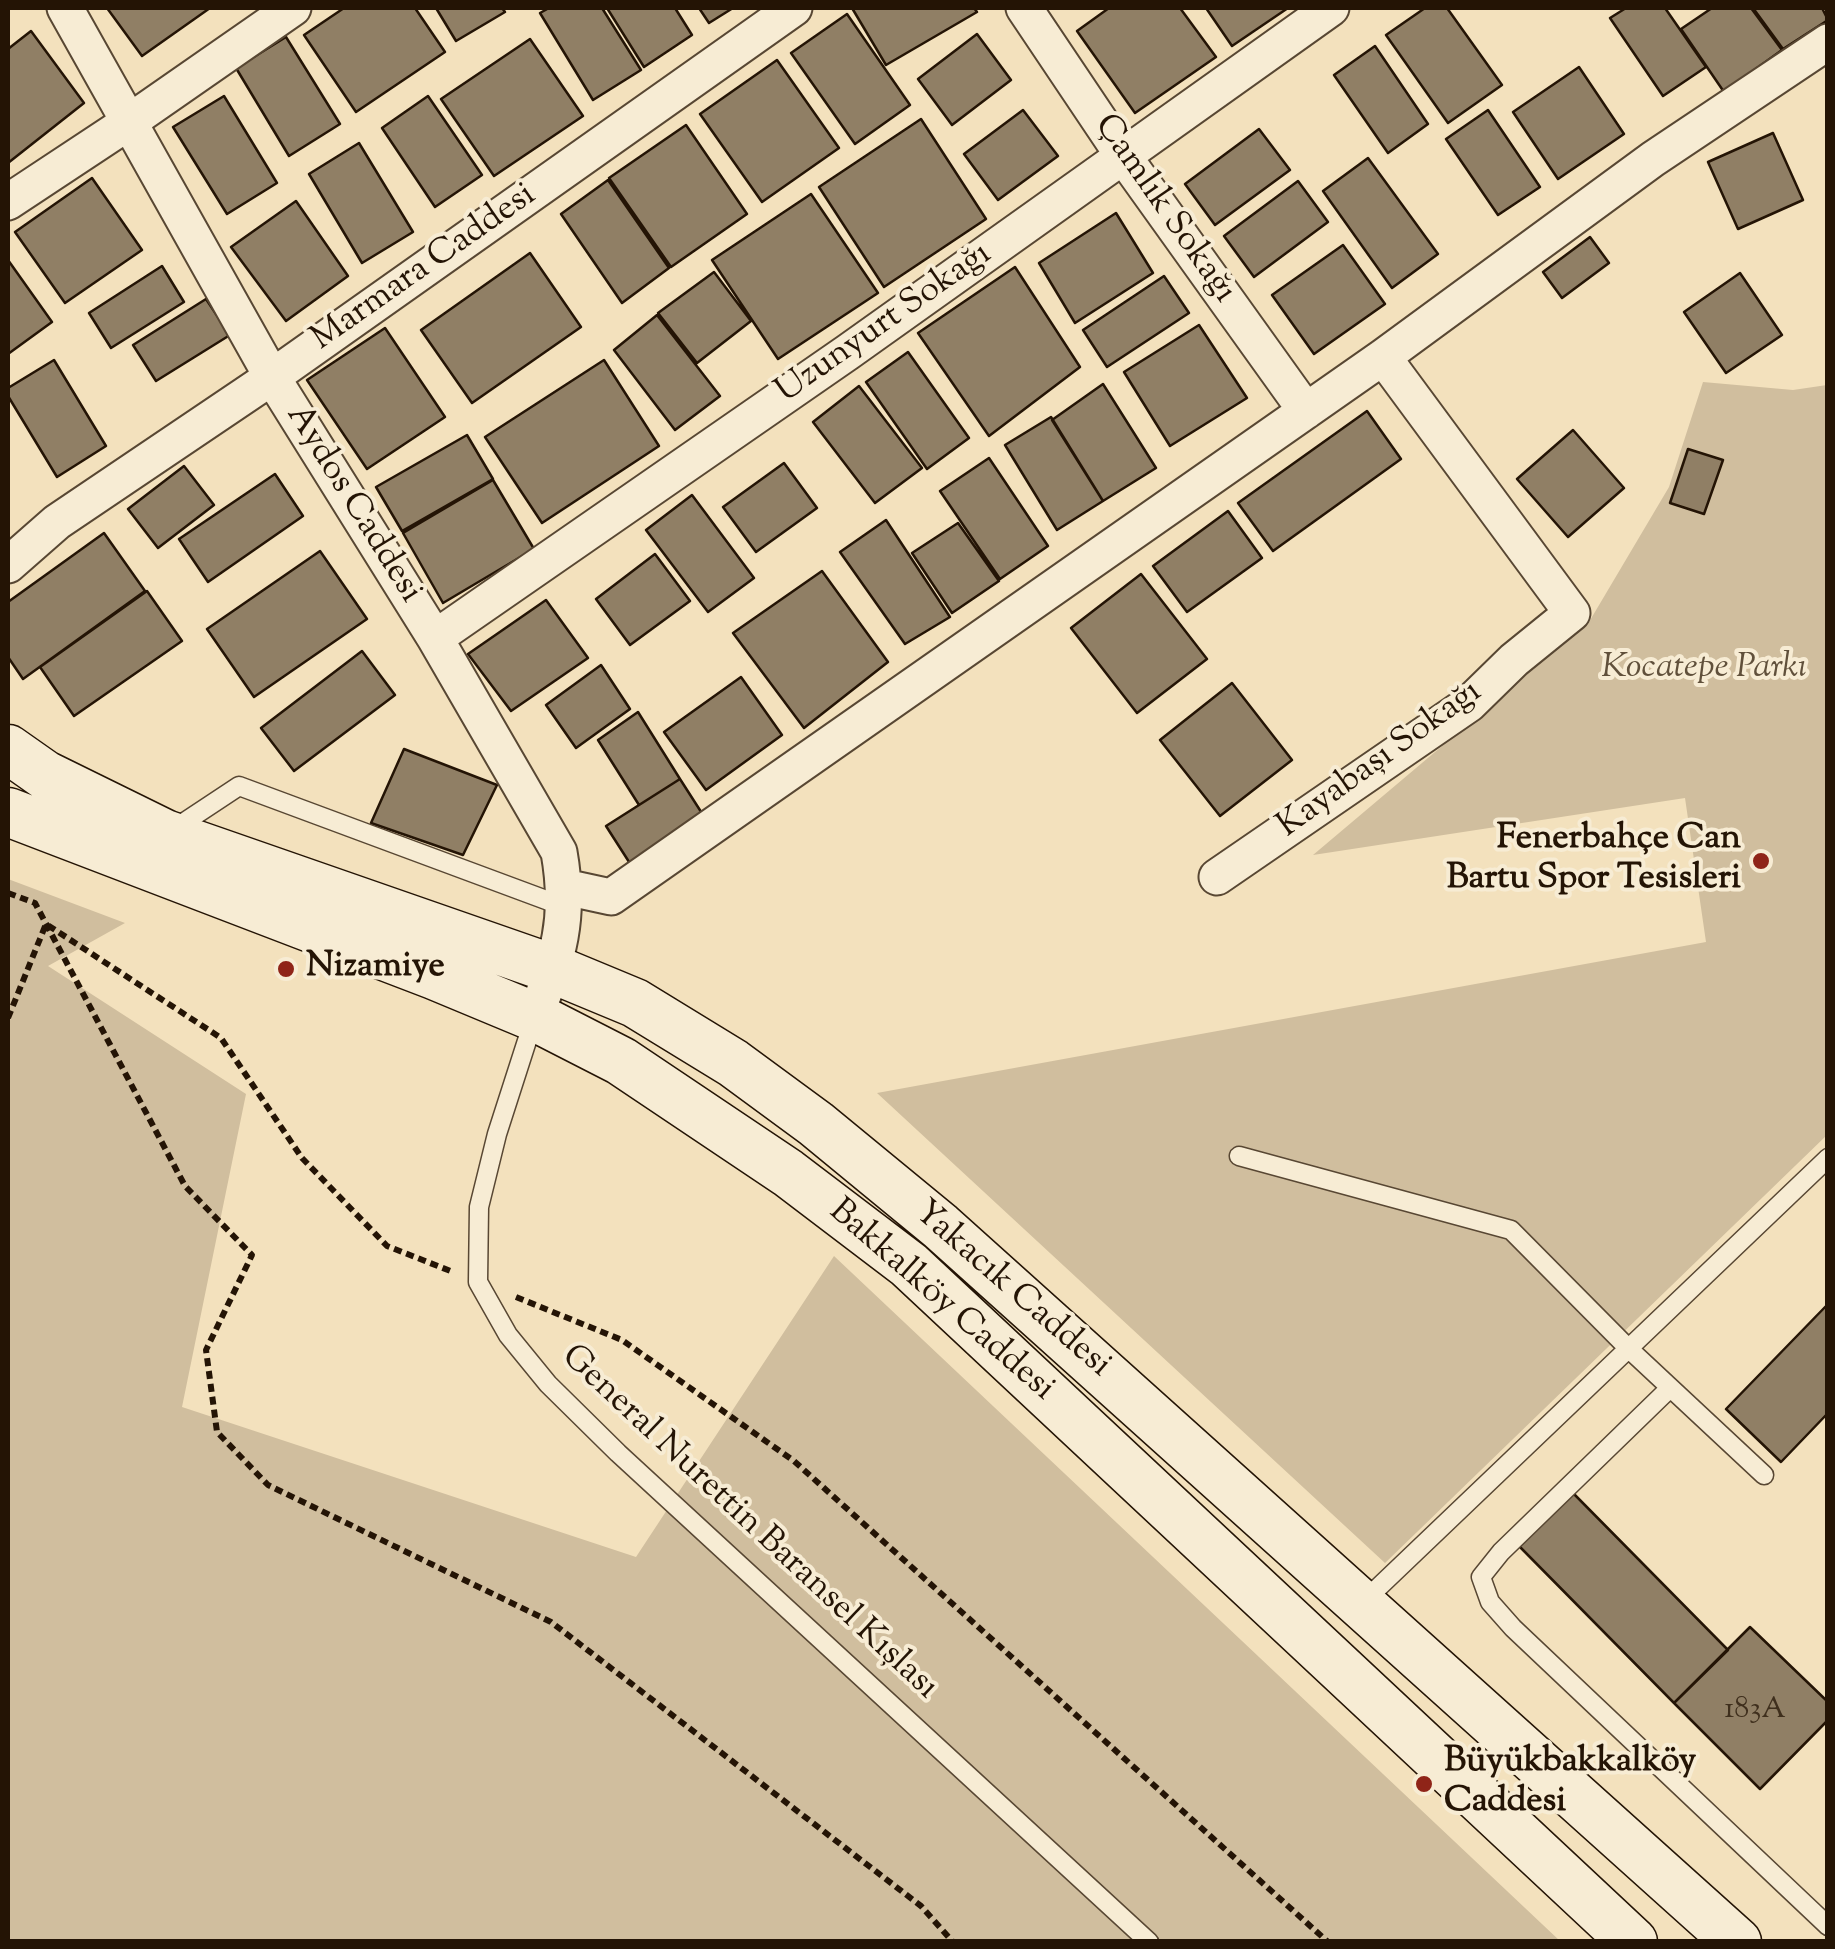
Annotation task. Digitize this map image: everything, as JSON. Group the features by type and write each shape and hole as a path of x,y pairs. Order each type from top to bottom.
{"main road":[{"name":"Yakacık Caddesi","path":"8,750 45,775 166,834 553,970 635,1003 732,1064 816,1124 940,1226 1737,1942"},
{"name":"Bakkalköy Caddesi","path":"8,812 434,975 535,1018 621,1061 788,1172 909,1265 1633,1942"}],"street":[{"name":"Aydos Caddesi","path":"65,8 272,377 434,638 559,852 565,897 553,970 535,1018"},
{"path":"8,202 292,8"},
{"name":"Marmara Caddesi","path":"8,565 57,522 272,377 794,8"},
{"name":"Çamlık Sokağı","path":"1024,8 1124,157 1306,411"},
{"name":"Uzunyurt Sokağı","path":"434,638 848,352 1331,8"},
{"path":"565,897 611,896 1383,357 1653,159 1828,42"},
{"name":"Kayabaşı Sokağı","path":"1217,877 1470,704 1514,660 1572,613 1383,357"}],"lane":[{"path":"166,834 239,786 565,897"},
{"path":"478,1282 479,1207 535,1018"},
{"path":"1240,1156 1511,1230 1629,1349 1764,1475"},
{"path":"1362,1603 1828,1158"},
{"name":"General Nurettin Baransel Kışlası","path":"478,1282 508,1335 548,1384 618,1453 1148,1942"},
{"path":"1670,1388 1481,1576 1490,1602 1513,1628 1828,1926"}],"path":[{"path":"8,893 35,903 186,1186 252,1255 206,1350 217,1432 268,1484 551,1622 921,1906 953,1942"},
{"path":"8,1018 46,924"},
{"path":"46,924 221,1038 302,1158 388,1246 622,1340 794,1461 1328,1942"}],"green space":[{"name":"Kocatepe Parkı","path":"1703,382 1793,390 1827,385 1827,1135 1385,1563 877,1093 1706,942 1685,798 1313,855 1589,622 1669,487"},
{"path":"8,879 125,923 48,966 246,1094 182,1407 636,1557 834,1256 1560,1941 8,1941"}],"building":[{"path":"107,8 210,8 142,56"},
{"path":"344,8 415,8 445,52 356,112 304,35"},
{"path":"436,8 502,8 505,12 456,41"},
{"path":"549,8 602,8 641,70 593,100 540,13"},
{"path":"607,8 675,8 692,35 644,67"},
{"path":"699,8 733,8 709,23"},
{"path":"852,8 974,8 977,12 886,65"},
{"path":"1109,8 1180,8 1216,57 1135,113 1077,31"},
{"path":"1206,8 1288,8 1232,46"},
{"path":"1425,8 1447,8 1502,85 1448,123 1386,35"},
{"path":"1626,8 1665,8 1706,67 1663,96 1610,18"},
{"path":"1712,8 1751,8 1782,50 1724,92 1681,29"},
{"path":"1753,8 1822,8 1828,20 1783,49"},
{"path":"847,14 910,105 855,144 791,53"},
{"path":"31,31 84,103 8,163 8,49"},
{"path":"977,34 1011,80 952,125 918,79"},
{"path":"286,37 340,124 289,156 236,68"},
{"path":"530,39 583,116 494,176 441,99"},
{"path":"1375,46 1428,124 1388,153 1334,75"},
{"path":"777,60 839,148 762,202 700,114"},
{"path":"1579,67 1624,134 1558,179 1513,112"},
{"path":"224,96 277,183 227,214 173,127"},
{"path":"428,96 482,175 435,207 382,128"},
{"path":"1023,110 1058,156 998,200 964,154"},
{"path":"1488,110 1540,187 1498,215 1446,139"},
{"path":"921,119 986,219 884,287 819,187"},
{"path":"686,125 747,214 671,267 609,178"},
{"path":"1259,129 1290,170 1215,225 1185,184"},
{"path":"1773,133 1803,200 1738,229 1708,162"},
{"path":"359,143 413,232 362,263 309,174"},
{"path":"1368,158 1438,254 1392,288 1323,191"},
{"path":"92,178 142,250 65,303 15,232"},
{"path":"608,180 669,268 622,303 561,214"},
{"path":"1298,181 1328,222 1254,277 1224,236"},
{"path":"811,194 878,293 778,359 712,260"},
{"path":"296,201 348,276 286,321 231,247"},
{"path":"1116,213 1153,273 1075,323 1039,263"},
{"path":"1590,237 1609,263 1562,298 1543,272"},
{"path":"1343,245 1385,304 1314,354 1272,295"},
{"path":"530,253 581,327 472,403 421,330"},
{"path":"8,260 52,322 8,354"},
{"path":"162,266 184,302 111,348 89,313"},
{"path":"1015,267 1080,367 989,436 918,333"},
{"path":"714,272 751,321 697,363 658,313"},
{"path":"1740,273 1782,335 1726,373 1684,312"},
{"path":"1164,276 1189,313 1107,367 1083,330"},
{"path":"206,299 230,335 156,381 133,345"},
{"path":"657,315 720,396 675,430 614,350"},
{"path":"1199,325 1247,398 1170,446 1124,372"},
{"path":"385,328 445,417 367,469 307,380"},
{"path":"908,352 969,438 927,469 866,382"},
{"path":"54,360 106,446 57,477 8,396 8,388"},
{"path":"604,360 659,446 542,523 485,437"},
{"path":"1103,384 1156,468 1103,501 1052,420"},
{"path":"859,386 922,468 875,503 813,422"},
{"path":"1367,411 1401,459 1273,551 1238,503"},
{"path":"1051,417 1103,501 1057,530 1005,445"},
{"path":"1573,430 1624,488 1568,537 1517,479"},
{"path":"467,435 493,479 402,531 376,487"},
{"path":"1688,449 1723,460 1704,514 1670,503"},
{"path":"989,458 1048,546 1000,579 940,491"},
{"path":"784,463 817,508 756,552 723,507"},
{"path":"184,466 214,505 158,548 128,509"},
{"path":"275,474 303,516 208,582 179,539"},
{"path":"493,480 534,549 443,603 403,533"},
{"path":"692,495 754,578 708,612 646,530"},
{"path":"1228,511 1262,558 1187,612 1153,566"},
{"path":"886,520 950,617 905,644 840,552"},
{"path":"958,523 999,581 952,613 912,553"},
{"path":"104,533 145,591 23,679 8,657 8,602"},
{"path":"320,551 367,619 254,697 207,629"},
{"path":"655,554 690,601 630,645 596,599"},
{"path":"822,571 888,662 804,728 733,633"},
{"path":"1141,574 1207,659 1137,713 1071,628"},
{"path":"147,591 182,641 74,716 40,667"},
{"path":"546,600 588,658 511,711 468,654"},
{"path":"362,651 395,695 294,771 261,728"},
{"path":"601,665 630,709 576,748 546,705"},
{"path":"741,677 782,735 706,790 664,732"},
{"path":"1232,683 1292,760 1220,816 1160,740"},
{"path":"638,712 680,779 639,805 598,740"},
{"path":"404,749 497,785 463,855 371,823"},
{"path":"680,779 705,818 631,865 606,826"},
{"path":"1828,1304 1828,1413 1781,1462 1726,1409"},
{"path":"1573,1493 1728,1650 1674,1703 1519,1546"},
{"path":"1750,1627 1828,1702 1828,1720 1760,1789 1674,1703"}],"place":[{"name":"Fenerbahçe Can Bartu Spor Tesisleri","path":"1761,861"},
{"name":"Nizamiye","path":"286,969"},
{"name":"Büyükbakkalköy Caddesi","path":"1424,1784"}]}
